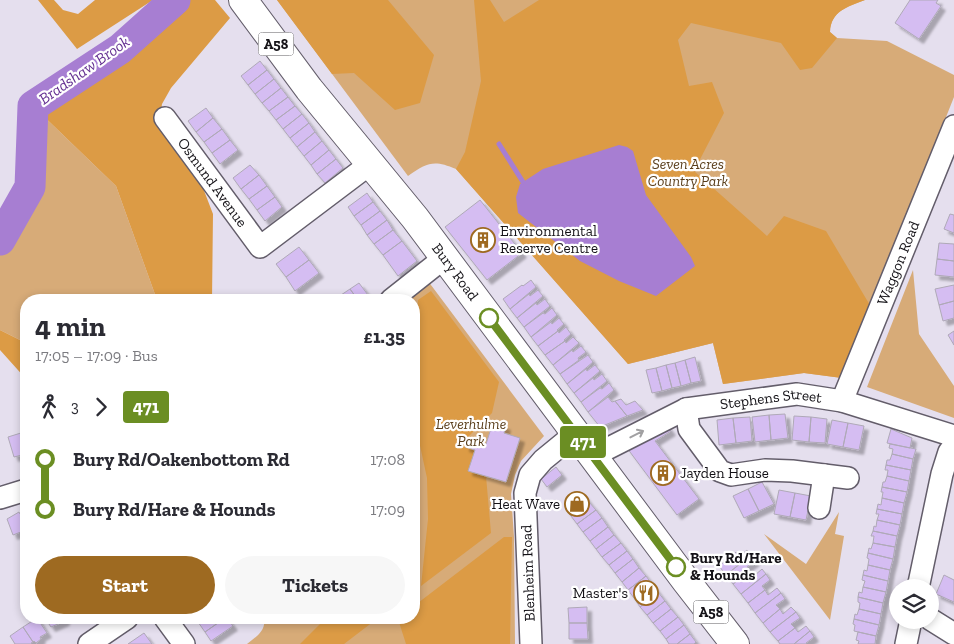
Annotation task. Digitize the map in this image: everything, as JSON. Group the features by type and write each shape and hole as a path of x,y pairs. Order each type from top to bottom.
{"highway":[{"name":"Bury Road","path":"243,0 308,88 415,218 686,581 736,644"}],"street":[{"name":"Osmund Avenue","path":"165,118 260,247 370,164"},
{"name":"Waggon Road","path":"842,401 954,126"},
{"path":"399,294 444,258"},
{"name":"Stephens Street","path":"593,456 686,409 797,394 842,401 954,436"},
{"path":"686,409 689,429 720,472 731,475 765,470 792,470 848,478"},
{"name":"Blenheim Road","path":"531,644 525,493 530,475 543,460 576,433"},
{"path":"920,579 942,474 949,452 954,445"},
{"path":"819,508 824,475"},
{"path":"0,498 20,492"},
{"path":"89,644 118,624"},
{"path":"169,624 184,644"},
{"path":"939,625 954,634"},
{"path":"906,644 909,629"}],"green space":[{"path":"38,0 54,0 63,10 78,14 95,0 153,0 77,49"},
{"path":"175,0 215,0 230,18 171,88 162,104 159,123 203,188 213,214 212,294 155,294 116,186 33,106 120,49"},
{"name":"Seven Acres Country Park","path":"277,0 865,0 837,14 833,19 830,32 837,38 887,41 954,75 954,97 842,378 804,373 723,384 713,343 628,364 456,169 442,164 431,164 408,176"},
{"path":"277,0 388,0 434,55 420,103 395,110 354,73 332,74"},
{"path":"474,0 490,0 504,22 539,0 865,0 846,8 833,19 830,32 837,38 812,68 800,70 781,43 691,23 678,40 689,86 712,82 724,113 694,171 767,236 784,216 826,231 871,307 842,378 804,373 723,384 713,343 628,364 456,169 465,152 481,81"},
{"path":"33,106 116,186 155,294 20,294 20,340 0,330 0,240 30,187"},
{"path":"913,270 919,334 954,386 954,418 867,387"},
{"name":"Leverhulme Park","path":"428,281 544,436 521,461 515,475 511,494 514,537 515,644 247,644 257,636 264,624 420,624 420,294 412,294"},
{"path":"431,291 499,382 492,413 467,438 465,446 475,450 468,471 486,476 491,533 421,586 428,519 427,478 420,446 420,299"},
{"path":"0,330 20,340 20,372 0,350"},
{"path":"839,512 835,534 844,536 830,620 764,534 806,564"},
{"path":"504,537 512,537 510,644 406,644 400,624 420,624 420,601"},
{"path":"320,624 370,624 344,644 300,644"}],"shaded area":[{"path":"619,145 633,151 646,195 691,257 695,266 656,296 619,281 580,261 518,213 516,197 520,184 543,169"}],"building":[{"path":"910,0 938,0 936,3 941,6 919,39 895,23"},
{"path":"260,61 267,70 248,85 241,76"},
{"path":"267,70 274,79 255,94 248,85"},
{"path":"274,79 281,88 262,103 255,94"},
{"path":"281,88 288,97 269,111 262,103"},
{"path":"288,97 295,106 276,120 269,111"},
{"path":"295,106 302,114 283,129 276,120"},
{"path":"206,108 213,118 196,132 188,121"},
{"path":"302,114 309,123 290,138 283,129"},
{"path":"213,118 222,129 204,142 196,132"},
{"path":"309,123 315,132 297,147 290,138"},
{"path":"222,129 230,140 212,153 204,142"},
{"path":"315,132 322,141 304,156 297,147"},
{"path":"230,140 238,150 220,164 212,153"},
{"path":"322,141 329,150 311,165 304,156"},
{"path":"329,150 336,159 317,174 311,165"},
{"path":"336,159 343,168 325,183 317,174"},
{"path":"250,165 259,175 241,189 233,178"},
{"path":"259,175 267,186 249,199 241,189"},
{"path":"267,186 275,197 257,210 249,199"},
{"path":"367,193 373,202 354,216 348,207"},
{"path":"275,197 282,207 265,221 257,210"},
{"name":"Environmental Reserve Centre","path":"480,200 522,253 487,280 445,227"},
{"path":"373,202 380,211 361,225 354,216"},
{"path":"380,211 387,220 367,235 361,225"},
{"path":"950,214 954,215 954,233 944,229"},
{"path":"387,220 393,230 374,244 367,235"},
{"path":"393,230 402,241 383,255 374,244"},
{"path":"402,241 417,261 398,276 383,255"},
{"path":"939,243 954,244 954,261 937,259"},
{"path":"299,247 309,260 286,277 276,264"},
{"path":"937,259 954,261 954,277 935,275"},
{"path":"309,260 319,273 295,291 286,277"},
{"path":"531,280 536,287 510,309 503,299"},
{"path":"359,283 367,294 354,294 350,289"},
{"path":"954,285 954,301 939,305 935,289"},
{"path":"350,289 354,294 342,294"},
{"path":"538,290 543,296 517,318 510,309 529,294 530,296"},
{"path":"545,299 550,306 524,327 517,318 536,303 537,305"},
{"path":"954,301 954,318 943,321 939,305"},
{"path":"552,308 557,315 531,337 524,327"},
{"path":"559,318 564,324 538,346 531,337"},
{"path":"566,327 571,334 565,341 545,355 538,346"},
{"path":"954,331 954,345 948,335"},
{"path":"573,337 579,343 553,365 545,355"},
{"path":"581,346 586,352 578,358 579,360 560,374 553,365 572,350 573,352"},
{"path":"588,355 593,362 567,384 560,374"},
{"path":"695,357 701,381 691,383 685,360"},
{"path":"685,360 691,383 681,386 675,363"},
{"path":"675,363 681,386 672,388 666,365"},
{"path":"595,365 600,371 574,393 567,384 586,369 587,371"},
{"path":"666,365 672,388 662,391 656,368"},
{"path":"656,368 662,391 652,393 646,370"},
{"path":"602,374 607,381 581,402 574,393 593,378 594,380"},
{"path":"609,383 614,390 588,412 581,402"},
{"path":"608,397 612,402 615,401 627,416 600,427 588,412"},
{"path":"621,399 626,405 635,401 643,410 627,416 615,401"},
{"path":"785,414 788,438 771,440 769,415"},
{"path":"769,415 771,440 755,442 752,417"},
{"path":"794,416 811,417 809,442 792,440"},
{"path":"750,417 752,441 736,443 733,418"},
{"path":"811,417 827,419 825,443 809,442"},
{"path":"733,418 736,443 719,445 717,420"},
{"path":"832,420 848,423 843,447 827,444"},
{"path":"493,422 506,426 504,433 520,438 506,482 468,471 475,450 465,447 467,438 486,444"},
{"name":"Jayden House","path":"665,423 671,431 655,441 699,499 677,515 627,448"},
{"path":"848,423 864,426 859,450 843,447"},
{"path":"891,429 912,438 910,448 887,443"},
{"path":"20,433 20,456 14,457 8,437"},
{"path":"890,444 916,449 913,459 892,454 893,449 889,448"},
{"path":"892,454 913,459 911,470 886,465 887,460 890,460"},
{"path":"886,465 911,470 909,481 887,476 888,470 885,470"},
{"path":"556,467 562,475 547,487 541,479"},
{"path":"887,476 909,481 907,492 882,487"},
{"path":"762,482 774,504 759,511 748,489"},
{"path":"882,487 907,492 904,503 882,498"},
{"path":"748,489 759,511 744,518 733,496"},
{"path":"779,490 795,493 790,517 774,514"},
{"path":"795,493 811,496 806,520 790,517"},
{"path":"583,494 589,502 571,516 565,508"},
{"path":"882,498 904,503 902,514 877,509 878,504 881,505"},
{"path":"589,502 596,510 577,524 571,516"},
{"path":"877,509 902,514 900,525 877,520 879,514 876,514"},
{"path":"596,510 602,518 583,532 577,524"},
{"path":"19,512 20,532 13,535 7,519"},
{"path":"602,518 608,527 590,541 583,532"},
{"path":"877,520 900,525 897,536 873,531"},
{"path":"608,527 614,535 596,549 590,541"},
{"path":"873,531 897,536 895,547 873,543 874,536 871,536"},
{"path":"614,535 621,543 602,557 596,549"},
{"path":"621,543 627,551 609,565 602,557"},
{"path":"873,543 895,547 893,559 868,553"},
{"path":"747,550 751,555 726,575 719,566 736,552 739,557"},
{"path":"627,551 633,559 615,573 609,565"},
{"path":"868,553 893,559 890,570 868,565"},
{"path":"751,555 755,561 747,567 750,571 733,584 726,575"},
{"path":"633,559 639,568 622,582 615,573"},
{"path":"868,565 890,570 888,581 863,575 864,570 867,571"},
{"path":"639,568 646,576 628,590 622,582"},
{"path":"762,569 766,574 741,594 733,584 750,571 754,576"},
{"path":"766,574 770,580 762,586 765,590 748,603 741,594"},
{"path":"863,575 888,581 886,592 863,587 865,581 862,580"},
{"path":"944,575 954,580 954,602 939,595 939,587"},
{"path":"646,576 652,584 634,598 628,590"},
{"path":"652,584 658,592 640,607 634,598"},
{"path":"863,587 886,592 883,603 858,597 859,592 862,593"},
{"path":"777,588 781,593 755,613 748,603 765,590 768,595"},
{"path":"658,592 665,601 647,615 640,607"},
{"path":"781,593 785,599 776,605 780,609 763,623 755,613"},
{"path":"858,597 883,603 881,614 859,609"},
{"path":"665,601 671,609 653,623 647,615"},
{"path":"587,607 587,623 569,623 568,608"},
{"path":"791,607 796,612 770,632 763,623 780,609 783,614"},
{"path":"671,609 678,617 660,631 653,623"},
{"path":"859,609 881,614 879,625 854,619"},
{"path":"796,612 800,618 791,624 795,628 778,641 770,632"},
{"path":"678,617 684,625 666,639 660,631"},
{"path":"854,619 879,625 876,636 854,631"},
{"path":"569,623 587,623 588,639 569,639"},
{"path":"28,624 41,624 47,633 40,637 41,639 36,643 33,642 23,627"},
{"path":"199,624 216,624 205,632"},
{"path":"216,624 232,624 233,626 211,641 205,632"},
{"path":"684,625 690,634 677,644 669,644 666,639"},
{"path":"806,626 810,631 794,644 780,644 778,641 795,628 798,632"},
{"path":"23,627 33,642 32,644 15,644 10,636"},
{"path":"810,631 814,637 807,644 794,644"},
{"path":"858,632 876,636 875,644 858,644 859,641 856,640"},
{"path":"144,633 152,644 128,644"},
{"path":"690,634 696,642 694,644 677,644"}],"waterway":[{"name":"Bradshaw Brook","path":"0,240 30,187 33,106 120,49 175,0"},
{"path":"499,144 523,182"}],"bus line":[{"name":"471","path":"489,318 676,567"}],"place":[{"name":"Environmental Reserve Centre","path":"483,240"},
{"name":"Jayden House","path":"663,473"},
{"name":"Heat Wave","path":"577,504"},
{"name":"Bury Rd/Hare & Hounds","path":"676,567"},
{"name":"Master's","path":"646,593"}]}
